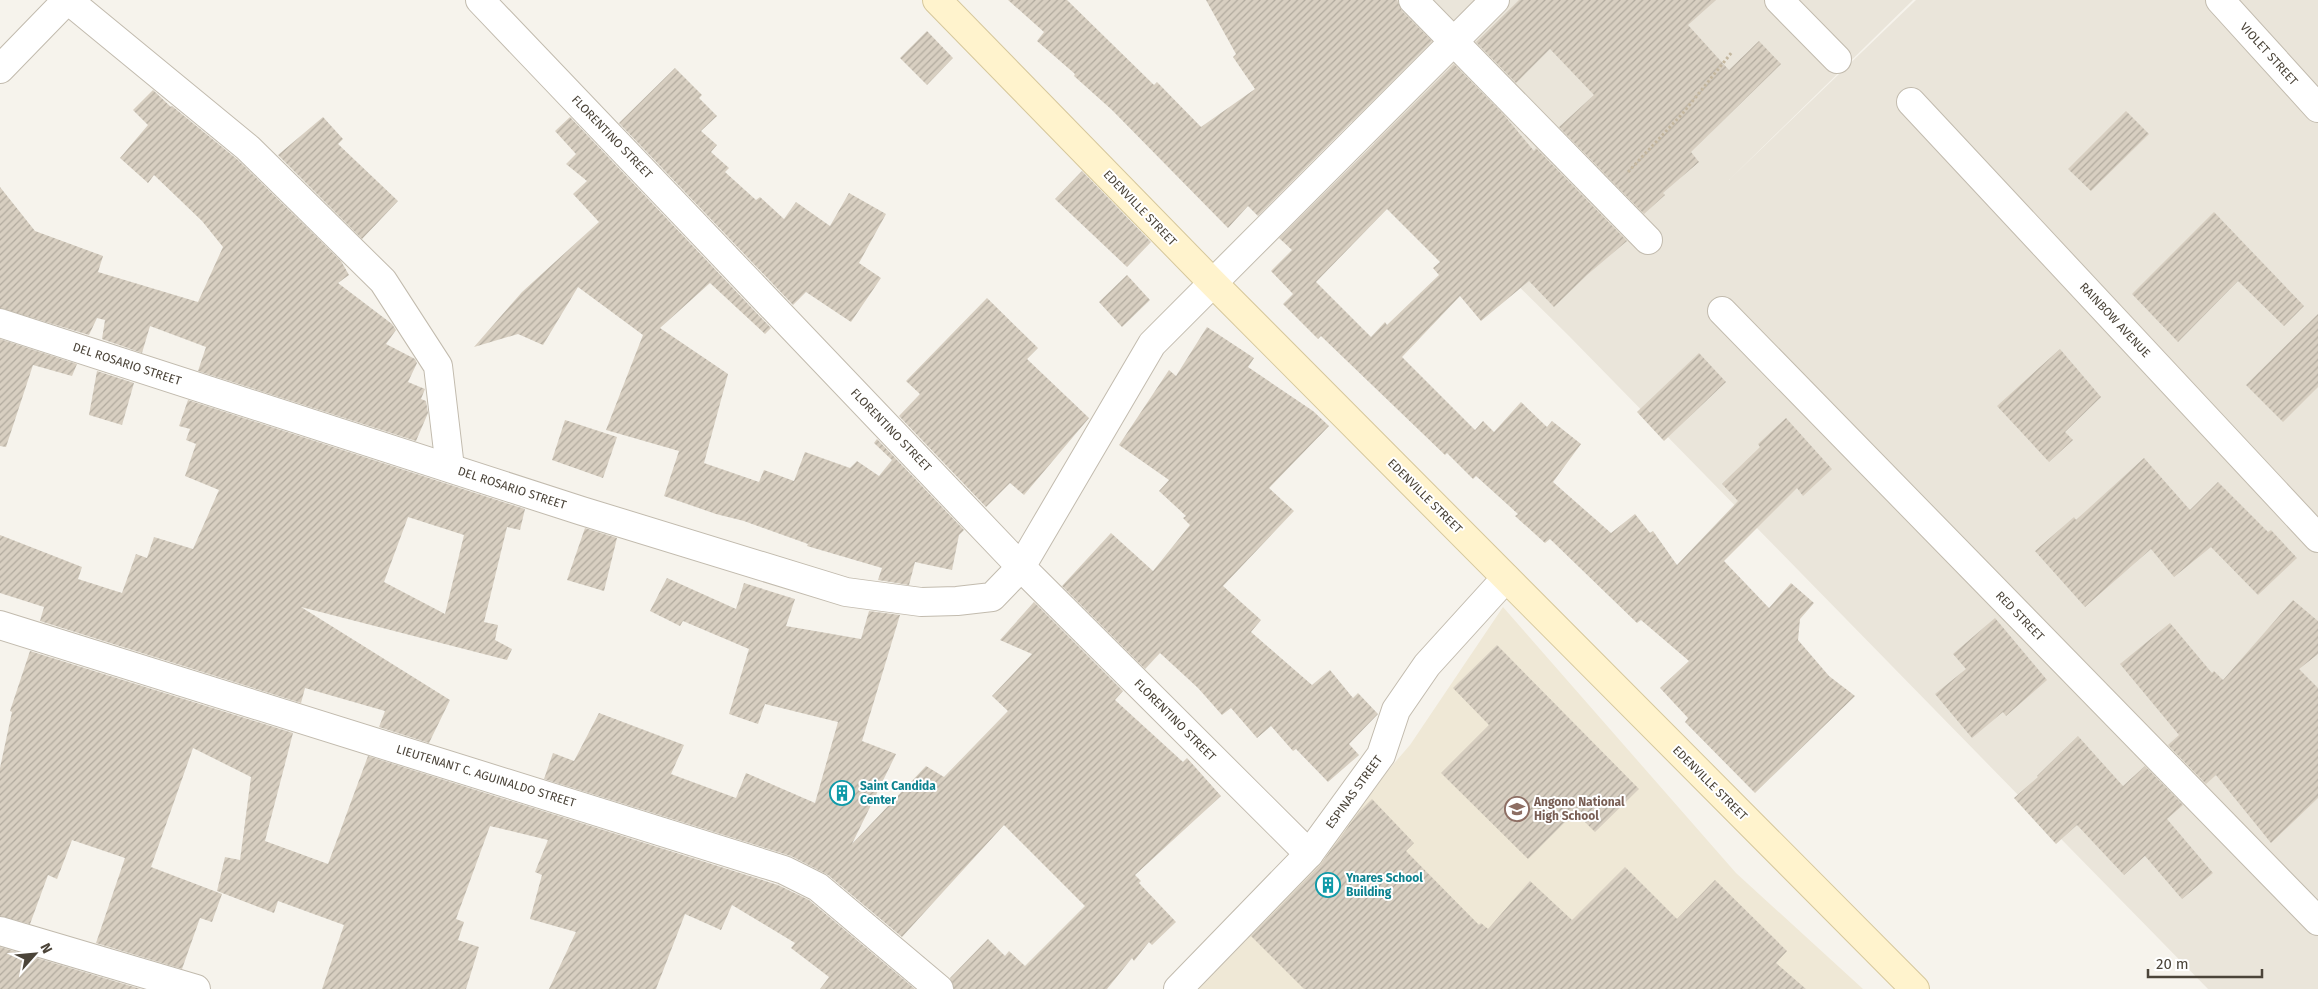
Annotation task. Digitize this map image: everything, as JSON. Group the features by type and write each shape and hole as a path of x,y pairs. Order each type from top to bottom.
{"street":[{"path":"0,69 68,0 248,148 383,281 438,366 450,468"},
{"name":"EDENVILLE STREET","path":"937,0 1212,282 1915,989"},
{"path":"1413,0 1648,240"},
{"name":"DEL ROSARIO STREET","path":"0,323 582,511 846,592 921,602 992,597 1021,567 1152,344 1495,0"},
{"path":"1779,0 1837,60"},
{"name":"VIOLET STREET","path":"2220,0 2318,108"},
{"name":"FLORENTINO STREET","path":"487,2 1021,567 1309,854"},
{"name":"RAINBOW AVENUE","path":"1912,102 2318,538"},
{"name":"RED STREET","path":"1722,311 2318,921"},
{"name":"ESPINAS STREET","path":"1178,989 1309,854 1382,755 1396,710 1427,665 1506,578"},
{"name":"LIEUTENANT C. AGUINALDO STREET","path":"0,625 784,870 818,887 939,989"},
{"path":"0,931 196,989"}],"path":[{"path":"1605,196 1683,112 1732,52"}],"shaded area":[{"path":"1229,0 1913,0 1729,180 1916,0 2318,0 2318,989 2208,989 1569,336"},
{"name":"Angono National High School","path":"1503,607 1736,873 1863,989 1198,989 1410,745"}],"building":[{"path":"1008,0 1067,0 1154,85 1157,82 1201,127 1255,89 1233,57 1236,54 1206,0 1397,0 1402,11 1432,41 1258,216 1248,206 1228,228 1112,110 1037,41 1044,32"},
{"path":"1519,0 1716,0 1688,25 1729,70 1759,41 1781,64 1691,152 1699,162 1663,193 1665,195 1644,214 1559,127 1594,95 1550,49 1516,83 1476,42"},
{"path":"927,31 953,58 927,85 900,58"},
{"path":"1454,64 1504,115 1534,151 1536,148 1627,241 1587,275 1554,307 1529,281 1481,321 1460,296 1402,357 1475,430 1483,421 1494,432 1521,402 1547,427 1552,421 1581,444 1553,482 1611,533 1635,514 1650,533 1653,531 1677,565 1738,501 1722,484 1760,447 1758,444 1786,418 1832,469 1803,496 1797,488 1724,561 1769,608 1791,583 1814,603 1800,619 1798,640 1829,676 1855,696 1755,793 1685,722 1688,718 1660,688 1689,661 1641,620 1637,623 1550,539 1545,543 1515,516 1518,514 1476,476 1473,479 1447,453 1445,455 1321,336 1318,339 1283,304 1293,294 1271,271 1292,250 1279,238","holes":["1387,209 1440,262 1433,268 1439,275 1387,325 1385,322 1371,337 1316,282"]},
{"path":"675,68 702,95 699,98 717,116 701,131 717,145 711,152 729,168 725,172 756,200 760,197 784,219 796,202 830,226 849,193 886,214 859,263 881,278 851,322 806,292 793,305 619,123"},
{"path":"153,90 171,107 238,160 341,261 349,275 338,283 392,324 396,330 386,344 415,359 417,363 408,382 425,389 421,399 426,401 428,413 416,441 198,371 206,347 150,326 142,353 102,339 105,320 97,318 89,335 0,308 0,187 35,231 103,256 98,272 198,302 223,247 202,221 154,175 148,183 120,158 148,125 133,110"},
{"path":"2126,111 2149,134 2091,191 2068,169"},
{"path":"323,117 343,139 338,144 398,201 362,239 278,155"},
{"path":"570,117 771,328 765,334 710,283 660,328 728,374 704,463 759,482 764,470 794,481 805,452 850,468 857,461 879,476 892,460 874,443 877,439 964,530 959,535 952,570 915,562 909,585 878,580 882,568 807,546 808,544 744,521 716,514 664,496 679,451 606,430 643,335 578,287 543,345 518,334 474,347 522,292 599,222 573,194 587,181 566,164 576,154 555,131"},
{"path":"1082,171 1151,242 1127,267 1055,199"},
{"path":"2214,212 2304,306 2284,326 2238,281 2178,342 2132,294"},
{"path":"1127,275 1150,300 1122,327 1099,302"},
{"path":"987,298 1038,348 1027,359 1089,418 1024,495 1010,483 986,507 899,416 920,394 906,381"},
{"path":"2318,314 2318,387 2283,422 2246,385"},
{"path":"1207,327 1254,358 1248,367 1313,411 1329,426 1269,488 1294,511 1223,586 1261,620 1251,632 1312,685 1330,670 1353,698 1358,693 1378,714 1349,744 1359,755 1328,782 1296,749 1293,751 1271,726 1257,738 1231,708 1222,715 1198,688 1160,653 1145,669 1062,586 1111,533 1153,571 1190,525 1183,518 1186,516 1159,491 1169,480 1119,445 1169,370 1176,376"},
{"path":"0,339 77,364 72,376 33,365 6,447 0,446"},
{"path":"2060,349 2101,397 2065,432 2073,440 2049,462 1997,406"},
{"path":"1699,353 1726,382 1664,441 1637,412"},
{"path":"97,371 134,383 122,425 89,415"},
{"path":"188,400 525,509 520,530 507,527 484,622 498,625 495,640 512,649 507,660 301,607 450,700 429,743 379,727 385,711 305,688 301,703 40,621 44,607 0,593 0,535 82,567 78,579 122,593 136,554 147,558 154,537 193,549 219,490 185,476 196,444 186,440 190,429 179,426","holes":["408,517 464,535 445,614 384,582"]},
{"path":"565,420 617,437 603,478 552,460"},
{"path":"2144,458 2190,510 2218,482 2268,532 2271,530 2297,558 2258,595 2211,547 2174,577 2151,549 2085,607 2035,551 2074,517 2076,520"},
{"path":"585,528 617,538 604,591 567,580"},
{"path":"667,578 736,609 744,583 795,599 786,626 861,639 869,611 900,615 862,741 896,754 852,844 926,766 944,777 1008,711 992,696 1032,654 1000,640 1034,602 1123,691 1115,700 1183,762 1187,758 1221,796 1135,875 1141,881 1139,883 1176,922 1152,945 1149,942 1134,961 1132,958 1107,989 954,989 950,978 988,939 1005,956 1009,951 1025,966 1085,906 1004,825 902,937 828,875 791,856 544,779 553,753 574,761 599,713 684,745 671,774 736,798 746,773 815,803 838,722 765,704 758,724 729,714 749,649 683,621 680,626 650,611"},
{"path":"2293,600 2318,621 2318,654 2299,669 2318,688 2318,798 2271,843 2216,775 2206,784 2168,745 2179,735 2120,664 2170,623 2212,673 2214,671 2223,680"},
{"path":"1995,618 2047,680 2006,716 2003,712 1972,738 1935,694 1966,669 1953,654"},
{"path":"1497,645 1639,789 1595,832 1575,812 1528,859 1441,773 1489,725 1453,688"},
{"path":"30,651 293,733 265,841 328,864 368,756 778,885 809,900 915,989 820,989 829,977 791,948 795,943 732,905 721,930 685,914 656,989 549,989 576,932 530,919 542,875 535,872 548,840 490,826 456,919 464,922 458,940 479,947 466,989 322,989 344,925 278,901 274,913 217,891 225,857 240,860 251,777 193,748 151,867 222,894 212,922 200,918 182,969 96,943 125,858 72,840 57,879 48,875 30,924 0,916 0,768 12,712 10,711"},
{"path":"2078,736 2123,786 2145,766 2183,805 2167,819 2213,873 2182,899 2145,856 2124,875 2077,825 2056,844 2014,798 2038,777"},
{"path":"1372,799 1414,843 1406,851 1479,925 1481,923 1488,929 1530,881 1572,920 1625,867 1677,919 1715,880 1787,951 1776,963 1806,989 1304,989 1251,936 1320,865 1359,812"},
{"path":"0,947 141,989 0,989"}],"place":[{"name":"Saint Candida Center","path":"842,793"},
{"name":"Angono National High School","path":"1517,809"},
{"name":"Ynares School Building","path":"1328,885"}]}
